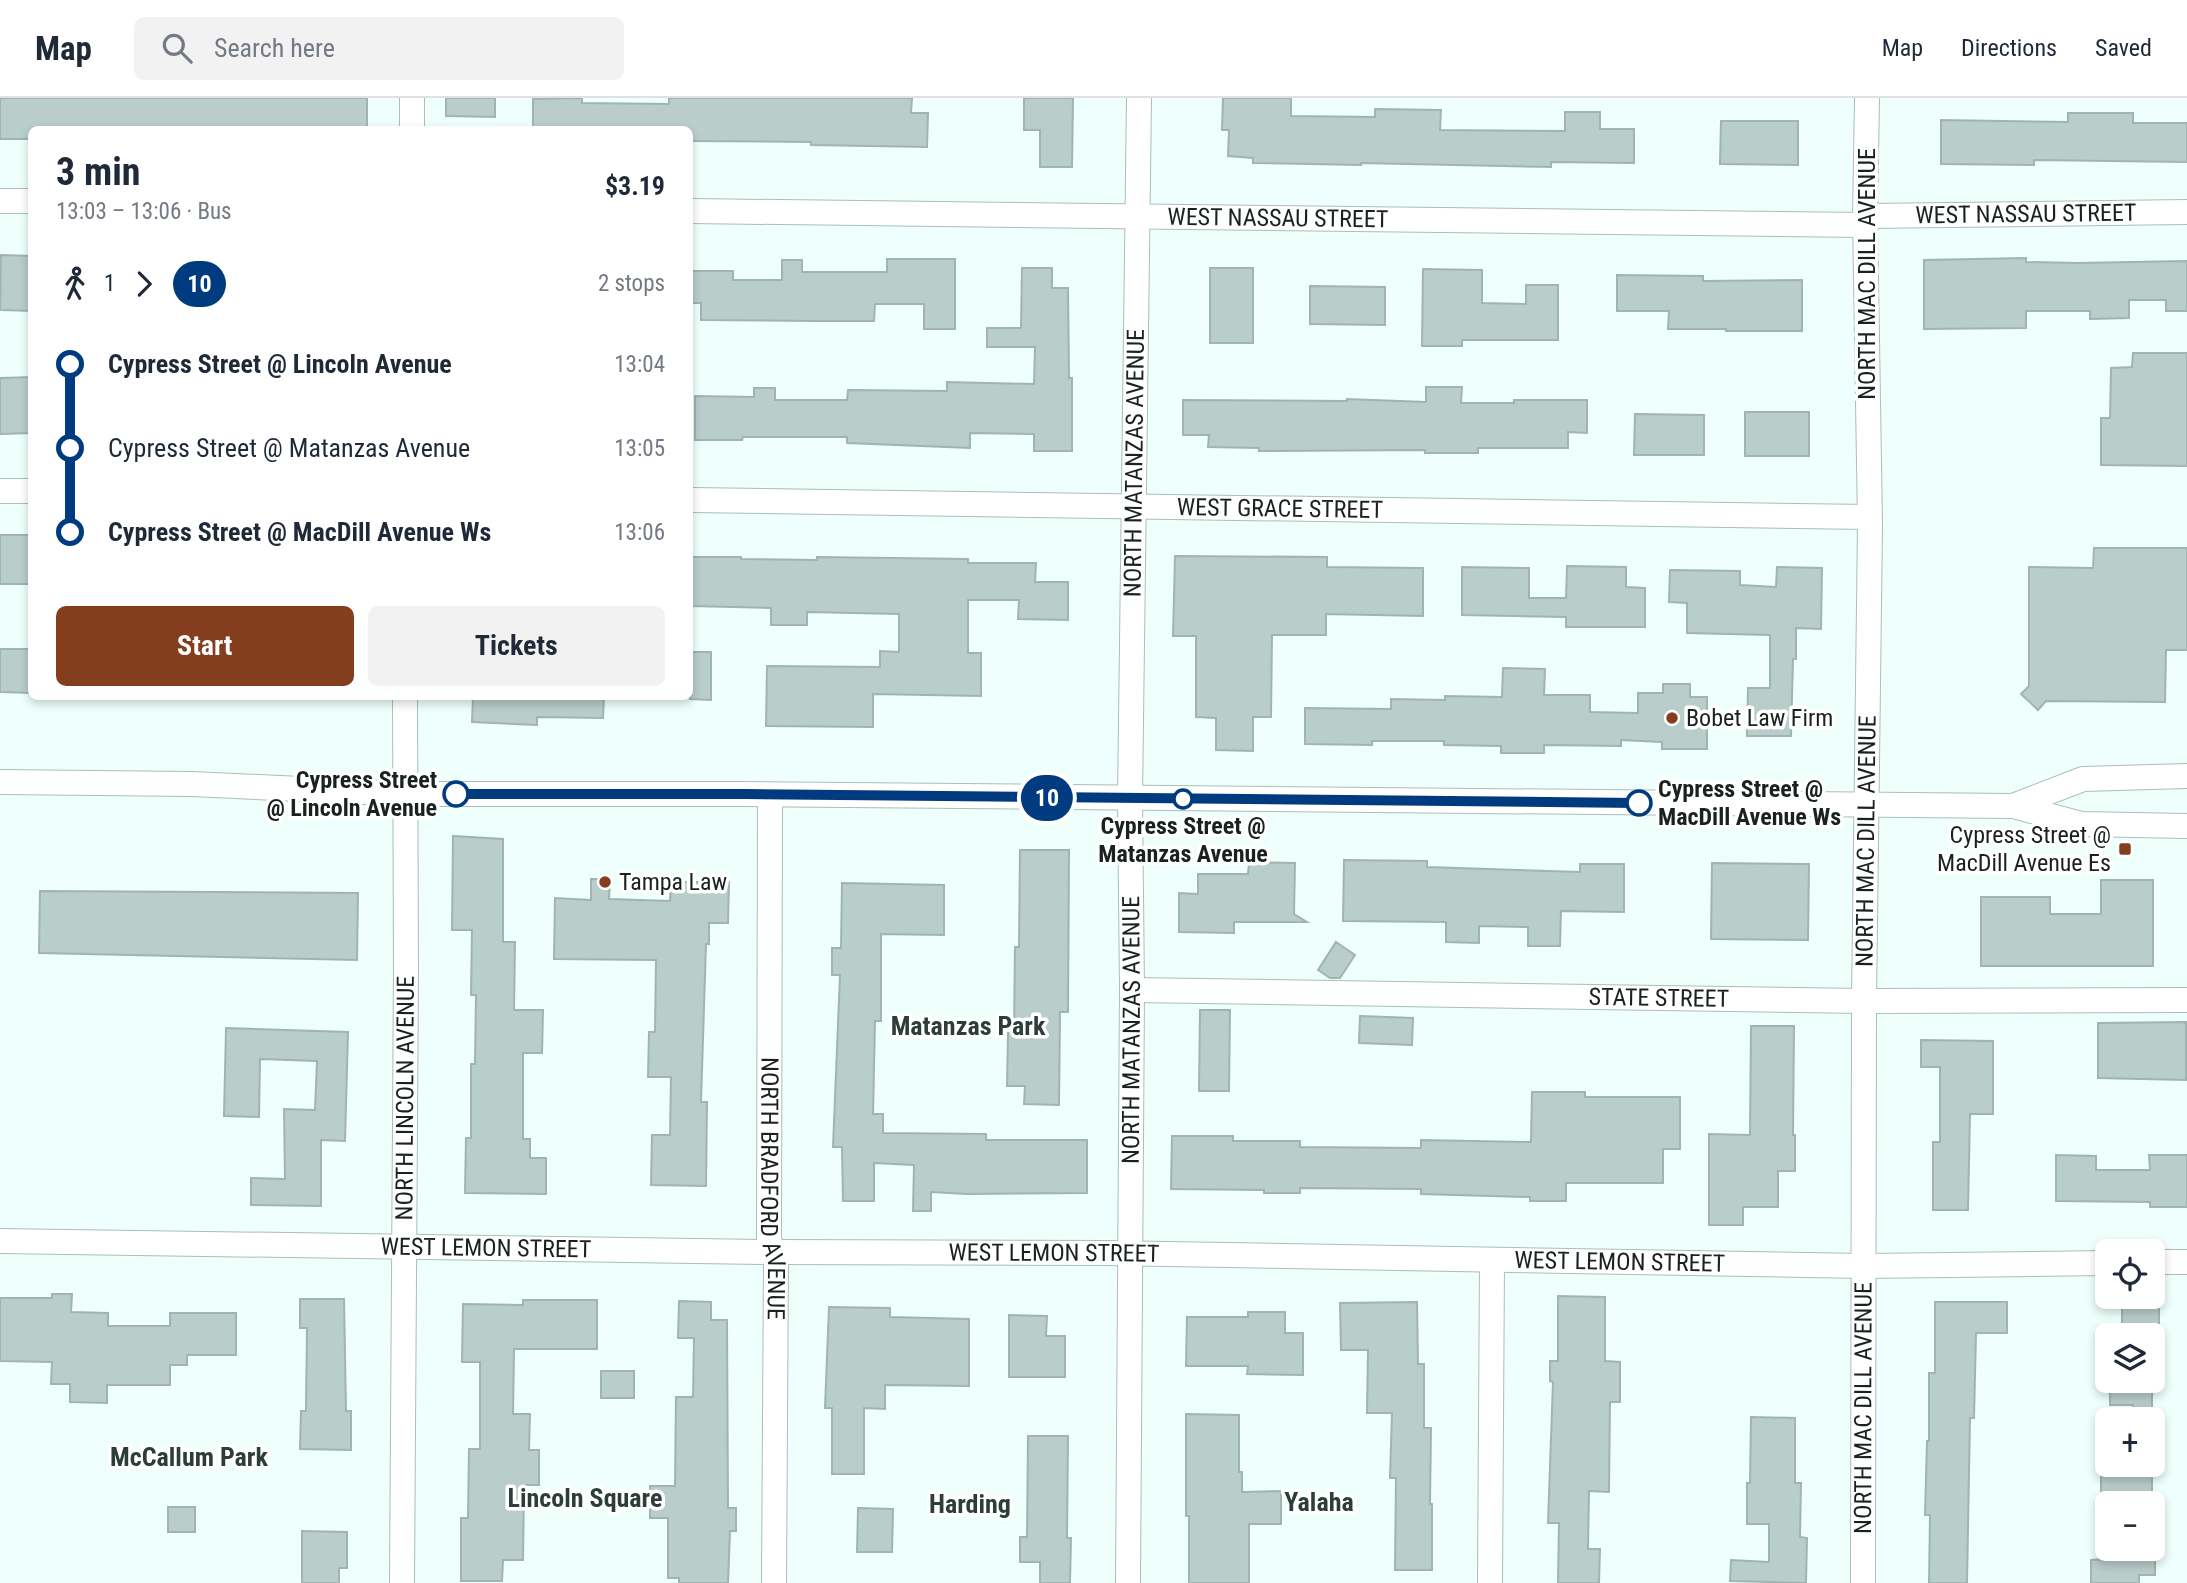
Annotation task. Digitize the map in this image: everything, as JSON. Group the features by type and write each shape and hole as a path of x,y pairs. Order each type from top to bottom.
{"street":[{"path":"412,98 412,126"},
{"name":"NORTH MATANZAS AVENUE","path":"1128,1583 1132,990 1130,799 1139,98"},
{"name":"NORTH MAC DILL AVENUE","path":"1863,1583 1864,1001 1869,517 1865,221 1867,98"},
{"path":"0,201 28,201"},
{"name":"WEST NASSAU STREET","path":"693,211 1138,217 1865,221 2187,212"},
{"path":"0,491 28,491"},
{"name":"WEST GRACE STREET","path":"693,500 1869,517"},
{"name":"NORTH LINCOLN AVENUE","path":"402,1583 407,794 405,700"},
{"path":"2013,806 2083,779 2187,776"},
{"path":"0,782 192,784 407,794 2013,806 2082,824 2187,826"},
{"name":"NORTH BRADFORD AVENUE","path":"770,795 769,1239 776,1262 774,1583"},
{"name":"STATE STREET","path":"1132,990 1864,1001 2187,1000"},
{"name":"WEST LEMON STREET","path":"0,1241 772,1252 1130,1254 1864,1266 2095,1263"},
{"path":"1490,1583 1492,1261"},
{"path":"2165,1262 2187,1262"}],"building":[{"path":"0,98 367,98 367,126 28,126 28,139 0,139"},
{"path":"446,98 495,98 495,117 446,116"},
{"path":"582,98 582,103 669,104 669,98 912,98 911,113 928,113 927,147 693,141 693,126 533,126 533,99"},
{"path":"1024,98 1073,98 1072,167 1040,167 1040,130 1024,130"},
{"path":"1223,98 1291,98 1291,116 1375,117 1375,109 1441,110 1440,130 1565,131 1565,112 1600,112 1600,129 1634,129 1634,163 1551,162 1551,167 1253,163 1253,158 1228,156 1229,130 1222,130"},
{"path":"2068,113 2133,113 2133,123 2187,123 2187,162 2034,160 2034,165 1941,164 1941,120 2068,122"},
{"path":"1721,121 1798,121 1798,165 1720,164"},
{"path":"1,255 28,256 28,311 0,310"},
{"path":"2026,258 2026,262 2078,263 2187,261 2187,311 2166,311 2166,300 2129,300 2129,318 2090,319 2090,311 2026,311 2026,328 1924,329 1924,260"},
{"path":"887,259 955,259 955,329 924,329 924,304 875,304 874,321 815,321 701,320 701,303 693,303 693,271 733,271 733,280 782,280 782,260 802,260 802,272 887,272"},
{"path":"1022,268 1052,268 1052,288 1068,288 1072,451 1034,451 1034,434 970,433 970,448 847,443 847,437 695,440 695,396 754,397 754,388 775,388 775,400 847,400 848,390 947,391 947,382 1034,384 1035,347 987,347 987,328 1021,328"},
{"path":"1210,268 1253,268 1253,343 1210,343"},
{"path":"1423,269 1482,270 1482,303 1526,304 1526,285 1558,285 1558,340 1462,340 1462,346 1422,346"},
{"path":"1617,275 1703,276 1703,281 1802,280 1802,331 1668,329 1669,311 1617,311"},
{"path":"1310,286 1385,287 1385,325 1310,324"},
{"path":"2133,353 2187,353 2187,466 2101,465 2101,418 2110,418 2111,368 2132,367"},
{"path":"28,377 28,433 0,434 0,378"},
{"path":"1426,387 1462,387 1461,403 1587,400 1587,433 1568,432 1568,448 1478,448 1478,453 1425,453 1425,450 1259,451 1259,448 1208,447 1209,435 1183,435 1183,400 1347,399 1426,402"},
{"path":"1745,412 1809,412 1809,456 1745,456"},
{"path":"1635,414 1704,415 1704,455 1634,455"},
{"path":"0,535 28,535 28,584 0,584"},
{"path":"2094,548 2187,548 2187,650 2166,650 2165,702 2046,701 2038,710 2021,694 2029,686 2029,567 2093,568"},
{"path":"1175,556 1327,557 1327,567 1423,568 1423,616 1326,614 1326,635 1272,635 1271,717 1253,717 1253,751 1216,750 1216,718 1196,717 1196,636 1173,636"},
{"path":"693,557 968,559 968,563 1036,563 1035,582 1068,582 1068,620 1018,619 1019,600 968,600 968,653 981,653 981,696 873,694 873,727 766,726 767,666 880,667 880,651 899,652 899,614 807,612 807,625 771,625 771,608 693,606"},
{"path":"1567,566 1626,567 1626,587 1645,588 1645,627 1566,627 1566,617 1462,615 1462,567 1529,568 1529,598 1566,598"},
{"path":"1777,567 1822,568 1821,629 1796,628 1791,736 1747,736 1748,688 1770,688 1770,635 1687,633 1687,603 1669,602 1670,570 1740,571 1740,585 1776,587"},
{"path":"0,649 28,649 28,693 0,692"},
{"path":"693,652 711,652 711,700 693,699"},
{"path":"1503,668 1545,669 1544,695 1590,695 1590,712 1638,713 1638,693 1663,693 1663,684 1690,684 1690,697 1707,697 1707,749 1662,749 1662,742 1621,740 1621,746 1544,745 1544,753 1501,753 1501,746 1444,745 1444,741 1372,741 1372,745 1305,744 1305,708 1391,709 1391,699 1502,697"},
{"path":"473,700 604,700 603,718 537,717 537,725 472,722"},
{"path":"453,836 503,839 503,942 515,942 514,1010 543,1010 542,1053 523,1053 523,1139 530,1139 530,1158 546,1158 546,1194 465,1193 466,1138 471,1138 471,1064 475,1064 476,995 471,995 472,930 452,930"},
{"path":"1020,850 1069,850 1068,1012 1060,1012 1059,1105 1024,1104 1025,1086 1007,1086 1008,1033 1014,1033 1015,947 1019,947"},
{"path":"1344,860 1427,861 1427,867 1580,872 1580,864 1624,864 1624,912 1561,911 1560,946 1528,946 1528,927 1479,926 1479,943 1446,942 1446,922 1343,921"},
{"path":"1249,862 1295,863 1294,914 1307,922 1234,922 1234,933 1179,932 1179,893 1198,894 1198,874 1248,874"},
{"path":"1712,863 1809,864 1808,940 1711,939"},
{"path":"591,879 610,879 609,899 670,901 671,882 729,882 728,923 709,923 709,944 706,944 701,1102 707,1102 706,1186 651,1185 652,1135 670,1135 671,1077 648,1077 649,1032 655,1032 656,960 554,959 555,898 591,900"},
{"path":"2101,880 2153,880 2153,966 1981,966 1981,897 2050,897 2050,914 2101,914"},
{"path":"842,883 944,885 944,935 881,934 881,1021 875,1021 873,1114 883,1114 883,1133 986,1134 986,1140 1087,1140 1087,1193 931,1192 931,1211 913,1211 914,1165 874,1163 874,1201 843,1201 842,1147 833,1147 840,975 832,975 832,948 841,948"},
{"path":"40,891 358,893 357,960 39,953"},
{"path":"1336,942 1355,955 1340,978 1330,978 1318,970"},
{"path":"1200,1010 1230,1010 1229,1091 1199,1091"},
{"path":"1360,1016 1413,1018 1412,1045 1359,1043"},
{"path":"2186,1022 2186,1080 2098,1078 2098,1023"},
{"path":"1751,1026 1794,1026 1795,1171 1778,1171 1778,1207 1743,1207 1743,1225 1709,1225 1709,1134 1750,1135"},
{"path":"226,1028 348,1032 345,1141 321,1140 321,1206 251,1205 251,1178 285,1179 284,1109 315,1110 317,1061 260,1059 259,1117 224,1116"},
{"path":"1921,1040 1993,1041 1993,1114 1970,1114 1968,1210 1933,1210 1933,1142 1940,1142 1940,1067 1921,1067"},
{"path":"1532,1092 1585,1092 1585,1097 1680,1097 1680,1149 1663,1149 1663,1183 1566,1183 1566,1201 1530,1201 1530,1197 1421,1194 1421,1189 1300,1188 1300,1193 1264,1193 1264,1190 1171,1189 1172,1136 1233,1136 1233,1141 1300,1141 1300,1147 1421,1148 1421,1140 1531,1142"},
{"path":"2056,1155 2096,1156 2096,1170 2150,1170 2149,1155 2187,1155 2187,1207 2150,1207 2150,1202 2056,1201"},
{"path":"52,1294 72,1294 71,1312 108,1313 108,1326 170,1326 170,1313 236,1313 236,1355 187,1355 187,1365 170,1365 170,1385 107,1385 107,1403 70,1402 70,1384 51,1384 52,1362 0,1361 0,1298 52,1298"},
{"path":"1558,1296 1605,1297 1605,1361 1620,1362 1620,1402 1610,1402 1609,1492 1589,1491 1588,1549 1600,1549 1599,1583 1558,1583 1559,1523 1548,1523 1553,1382 1550,1381 1550,1361 1558,1361"},
{"path":"300,1299 344,1299 346,1411 351,1411 351,1450 300,1449 301,1411 306,1411 307,1328 300,1328"},
{"path":"523,1300 597,1300 597,1349 514,1349 513,1414 530,1414 529,1450 539,1450 539,1485 524,1485 523,1560 503,1560 502,1581 461,1581 461,1518 468,1518 469,1449 480,1449 480,1362 462,1362 463,1304 523,1305"},
{"path":"679,1301 711,1302 711,1320 727,1320 728,1508 736,1508 736,1531 730,1531 728,1583 679,1583 679,1578 668,1578 668,1518 650,1518 650,1486 675,1486 676,1397 693,1397 694,1338 678,1338"},
{"path":"1417,1302 1418,1364 1424,1364 1424,1428 1431,1428 1432,1570 1395,1570 1396,1478 1390,1478 1392,1413 1367,1413 1368,1350 1341,1350 1340,1303"},
{"path":"1935,1302 2007,1302 2007,1333 1976,1333 1974,1418 1970,1418 1967,1583 1929,1583 1930,1515 1925,1515 1929,1373 1935,1373"},
{"path":"829,1307 890,1308 890,1317 969,1319 969,1386 885,1385 885,1409 864,1408 864,1474 832,1474 832,1408 825,1408"},
{"path":"2122,1309 2159,1309 2159,1323 2122,1323"},
{"path":"1248,1312 1285,1312 1285,1333 1303,1333 1303,1375 1247,1374 1248,1366 1186,1366 1187,1317 1248,1317"},
{"path":"1009,1315 1047,1316 1046,1336 1065,1336 1065,1377 1009,1377"},
{"path":"601,1371 634,1371 634,1398 601,1398"},
{"path":"2110,1393 2152,1393 2152,1407 2110,1405"},
{"path":"1186,1414 1239,1415 1239,1472 1242,1472 1242,1492 1281,1491 1281,1524 1249,1524 1249,1583 1189,1583"},
{"path":"1751,1417 1795,1418 1795,1483 1801,1483 1800,1537 1807,1538 1806,1583 1730,1581 1731,1560 1769,1562 1769,1524 1747,1524"},
{"path":"1028,1436 1068,1436 1067,1538 1071,1538 1070,1583 1040,1583 1040,1562 1020,1562 1020,1537 1027,1537"},
{"path":"2101,1477 2152,1477 2152,1491 2101,1491"},
{"path":"168,1507 195,1507 195,1532 168,1532"},
{"path":"858,1508 893,1509 892,1552 857,1552"},
{"path":"302,1531 347,1532 347,1568 339,1568 339,1583 302,1583"},
{"path":"2091,1560 2155,1561 2155,1575 2139,1575 2139,1583 2091,1583"}],"bus line":[{"name":"10","path":"456,794 746,794 1639,803"}],"place":[{"name":"Bobet Law Firm","path":"1672,718"},
{"name":"Cypress Street @ Lincoln Avenue","path":"456,794"},
{"name":"Cypress Street @ Matanzas Avenue","path":"1183,799"},
{"name":"Cypress Street @ MacDill Avenue Ws","path":"1639,803"},
{"name":"Cypress Street @ MacDill Avenue Es","path":"2125,849"},
{"name":"Tampa Law","path":"605,882"}],"district":[{"name":"Matanzas Park","path":"968,1026"},
{"name":"McCallum Park","path":"189,1457"},
{"name":"Lincoln Square","path":"585,1498"},
{"name":"Yalaha","path":"1319,1502"},
{"name":"Harding","path":"970,1504"}]}
